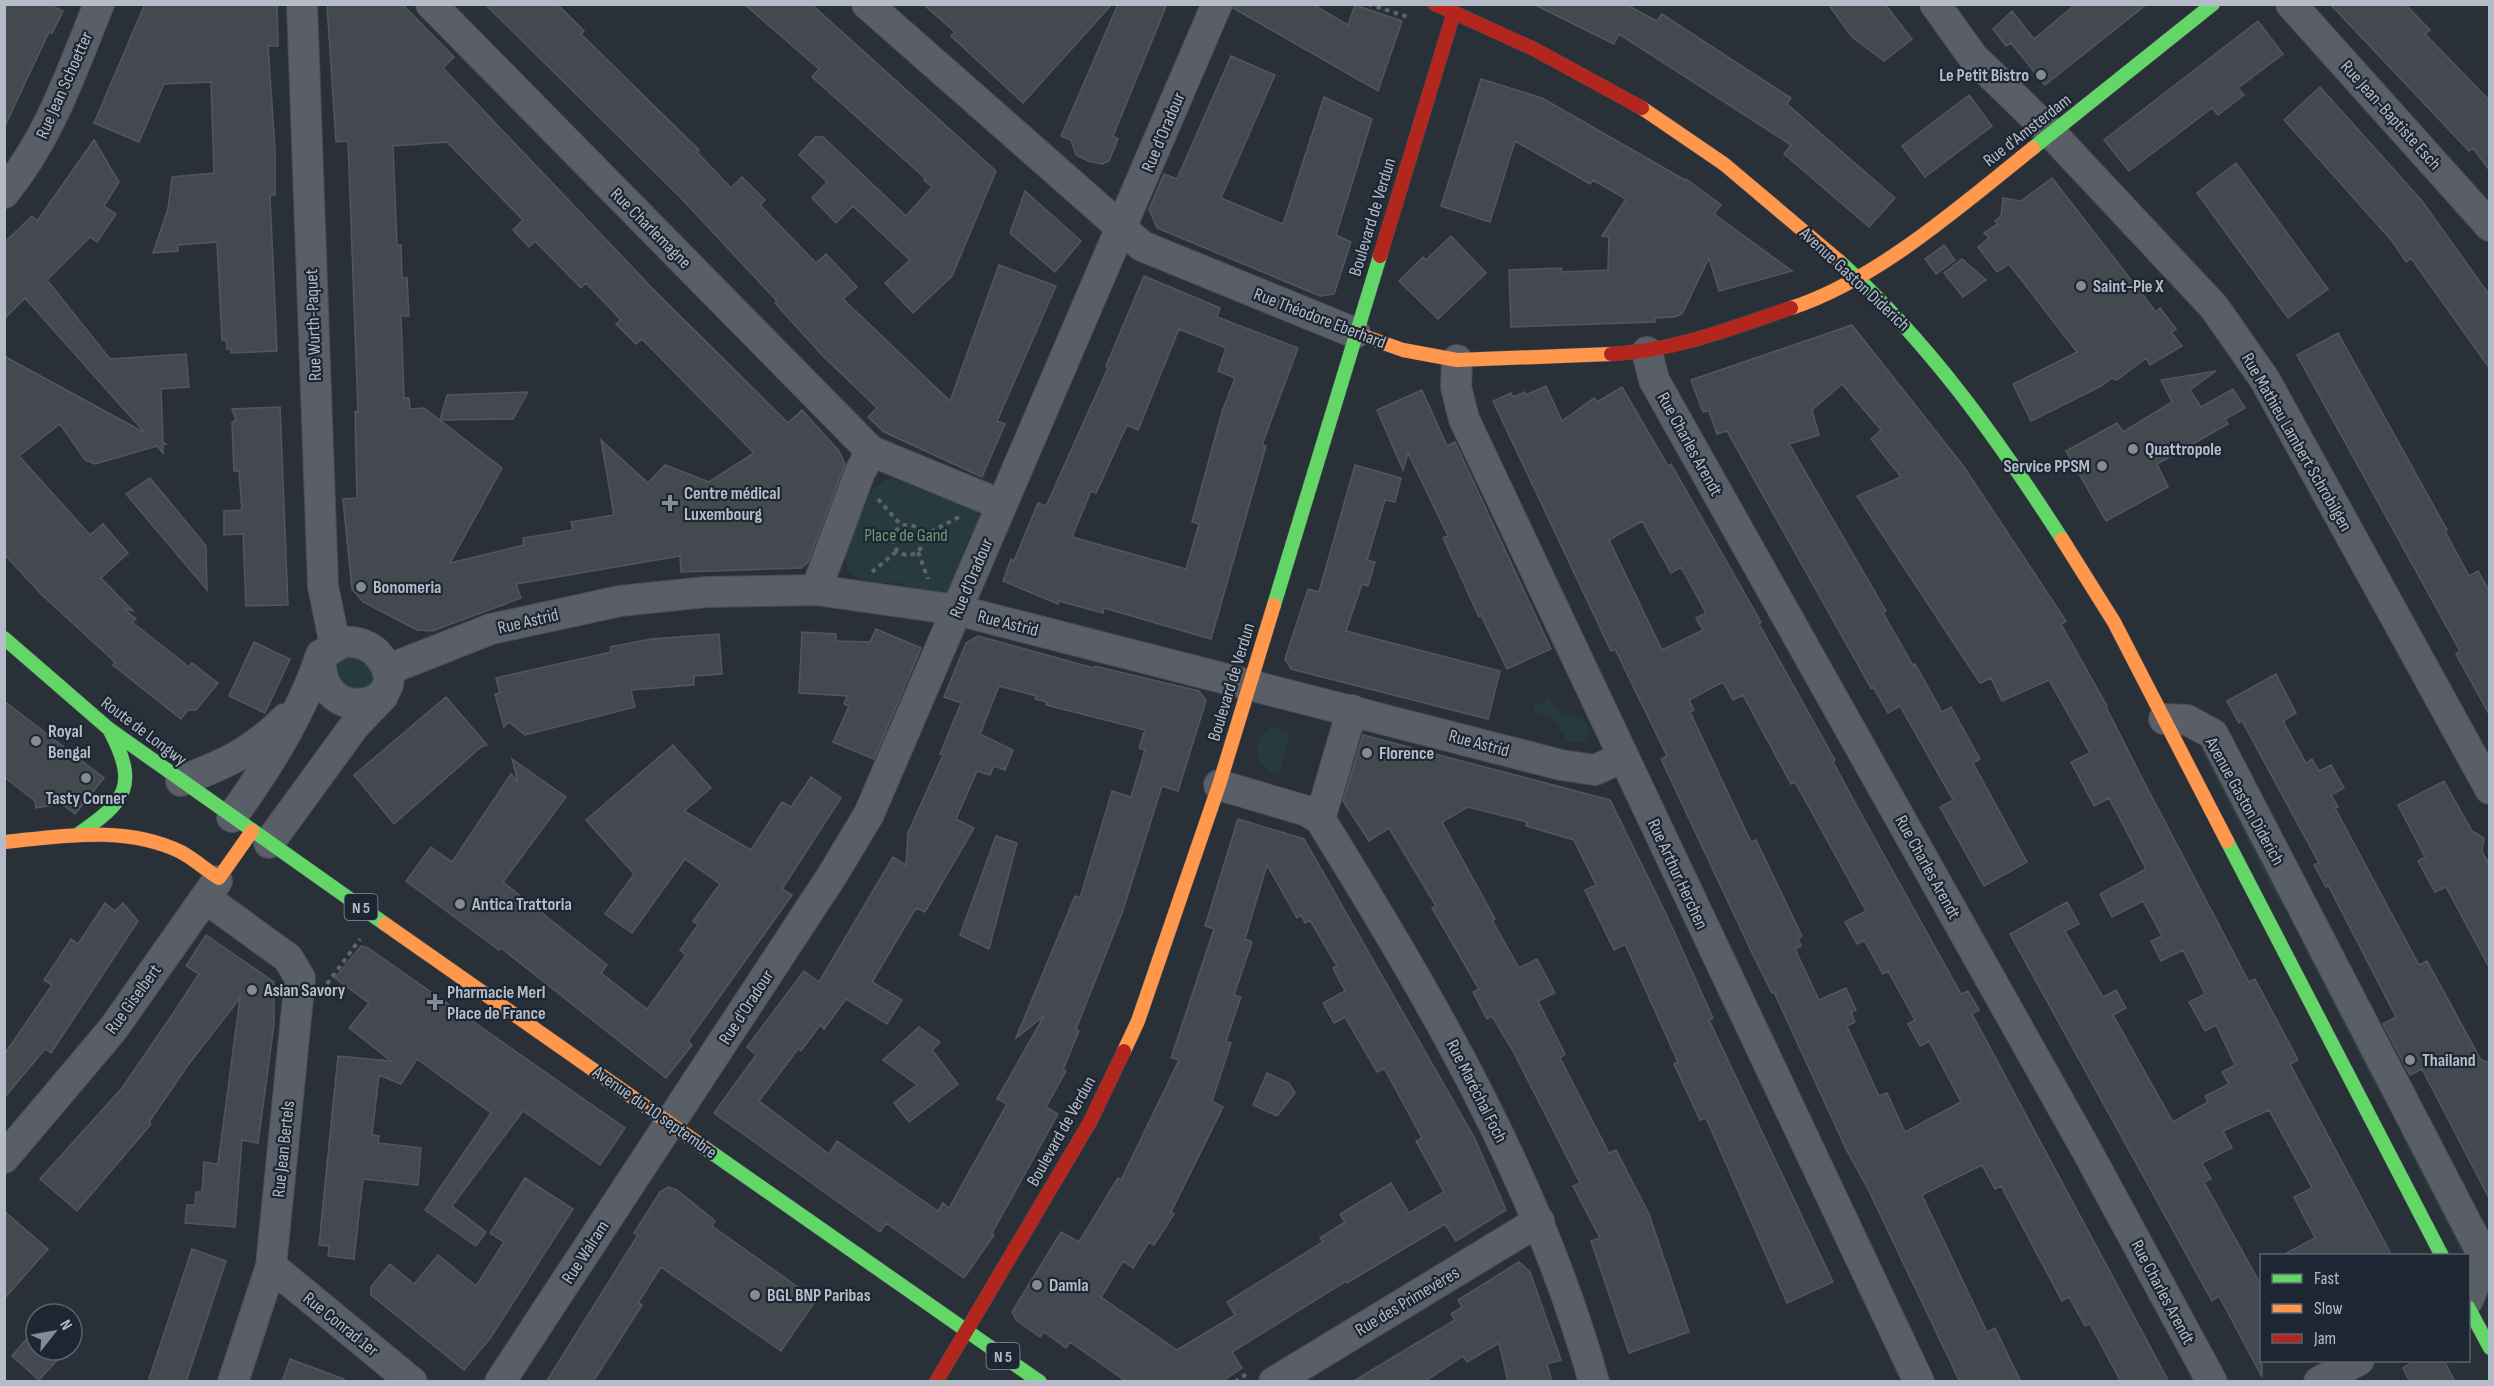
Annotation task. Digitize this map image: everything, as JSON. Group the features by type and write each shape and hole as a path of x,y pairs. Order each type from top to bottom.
{"street":[{"name":"Rue Jean Schoetter","path":"4,193 21,172 48,129 99,4"},
{"name":"Rue Wurth-Paquet","path":"302,4 323,586 328,650"},
{"name":"Rue Charlemagne","path":"431,4 871,451 1002,505"},
{"name":"Rue Théodore Eberhard","path":"867,4 1121,230 1142,246 1355,333 1403,350 1457,360 1647,352 1678,346 1816,300 1859,279"},
{"name":"Rue d'Oradour","path":"670,1123 853,843 869,814 1217,4"},
{"name":"Rue Mathieu Lambert Schrobilgen","path":"1935,4 1973,57 2052,134 2214,307 2247,352 2271,390 2490,789"},
{"name":"Rue d'Amsterdam","path":"1859,279 2052,134 2213,4"},
{"name":"Rue Jean-Baptiste Esch","path":"2291,4 2490,226"},
{"name":"Avenue Gaston Diderich","path":"1448,7 1498,31 1638,106 1694,141 1768,199 1887,305 1961,392 2055,529 2114,622 2441,1254"},
{"name":"Boulevard de Verdun","path":"936,1382 1090,1122 1138,1021 1219,785 1250,684 1355,333 1448,7"},
{"name":"Rue Charles Arendt","path":"1647,352 1654,380 2087,1150 2212,1382"},
{"name":"Rue Arthur Herchen","path":"1457,360 1456,387 1464,418 1919,1382"},
{"path":"816,590 860,472 871,451"},
{"name":"Rue Astrid","path":"251,830 355,726 386,682 491,629 620,601 706,592 816,590 957,610 1561,765 1595,770 1623,757"},
{"name":"Route de Longwy","path":"4,638 109,729 251,830"},
{"path":"251,830 276,753 328,650 351,642 366,645 379,656 386,682 362,704 336,697 321,675 328,650"},
{"path":"181,781 226,764 261,743 285,719 308,688"},
{"path":"1219,785 1307,811 1320,819 1352,710"},
{"name":"Avenue Gaston Diderich","path":"2164,719 2187,720 2213,735 2485,1259 2470,1300"},
{"path":"77,835 106,815 118,800 125,785 126,765 109,729"},
{"name":"Rue Maréchal Foch","path":"1320,819 1444,1028 1497,1128 1539,1221 1584,1345 1594,1382"},
{"name":"Avenue du 10 septembre","path":"251,830 1040,1382"},
{"name":"Rue Giselbert","path":"4,1158 113,1029 251,830"},
{"path":"4,842 77,835 112,835 146,840 179,851 212,888"},
{"name":"Rue Jean Bertels","path":"212,888 253,932 288,958 300,978 271,1266 233,1382"},
{"path":"2273,929 2305,912"},
{"path":"2372,1119 2404,1101"},
{"name":"Rue Walram","path":"500,1382 670,1123"},
{"name":"Rue des Primevères","path":"1274,1382 1539,1221"},
{"name":"Rue Conrad 1er","path":"271,1266 412,1382"},
{"path":"2470,1302 2490,1292"},
{"path":"2470,1305 2490,1348"},
{"path":"2319,1382 2355,1362"}],"path":[{"path":"1368,4 1415,20 1418,24"},
{"path":"874,494 902,526 917,528 924,542 918,552 907,556 897,550 894,534 902,526"},
{"path":"923,536 965,514"},
{"path":"867,576 897,550"},
{"path":"918,552 931,586"},
{"path":"327,986 360,939"}],"green space":[{"name":"Place de Gand","path":"893,478 960,505 963,502 973,507 979,514 978,534 970,536 955,574 958,577 950,590 944,593 931,594 908,590 903,583 863,580 849,571 846,562 847,550 863,507 875,488"},
{"path":"351,656 366,664 372,676 374,688 349,688 339,677 337,662 339,658"},
{"path":"1549,696 1559,713 1578,718 1582,715 1590,731 1585,742 1568,742 1553,718 1532,711 1536,703 1540,704"},
{"path":"1271,727 1290,733 1279,775 1264,767 1257,754 1259,740"},
{"path":"2204,743 2288,896 2282,903 2276,897 2200,749"},
{"path":"2303,938 2385,1094 2381,1094 2375,1086 2304,948 2301,941"},
{"path":"2402,1130 2467,1254 2460,1250 2401,1134"}],"building":[{"path":"4,4 48,4 63,11 52,33 49,32 4,128"},
{"path":"145,4 277,4 278,46 268,46 275,149 275,195 270,196 277,351 231,353 231,349 227,349 226,340 222,340 217,242 178,245 178,251 153,253 168,209 172,177 214,173 211,82 164,84 139,142 94,123"},
{"path":"327,4 402,4 454,57 443,68 653,289 788,423 802,410 839,451 845,464 808,562 801,568 681,572 680,556 516,584 521,598 432,631 417,630 363,602 352,589 343,499 357,498 355,411 358,412 348,141 336,142","holes":["447,142 523,220 513,230 529,247 535,241 581,288 586,283 621,320 616,324 636,344 642,339 754,453 709,482 665,465 648,483 601,440 614,515 571,522 573,530 523,538 524,545 450,563 502,468 424,408 410,409 409,398 404,398 401,316 409,316 407,278 402,278 401,245 397,245 393,146"]},
{"path":"485,4 557,4 584,31 581,34 699,150 697,152 731,188 742,177 765,200 760,205 816,263 826,254 857,287 843,299 950,401 999,265 1056,286 997,421 1005,424 982,477 884,432 868,417 877,408 822,355 775,303 777,301 680,197"},
{"path":"744,4 811,4 996,171 952,276 913,313 885,283 910,260 853,206 836,223 812,198 827,182 799,155 815,137 823,137 906,216 932,187 924,180 925,178 812,77 819,69"},
{"path":"923,4 1112,4 1023,103 951,36 955,32"},
{"path":"1118,4 1167,4 1113,136 1118,139 1109,161 1102,164 1076,155 1071,140 1061,136"},
{"path":"1234,4 1312,4 1348,25 1355,5 1402,21 1378,91 1233,8"},
{"path":"1533,4 1625,4 1657,21 1662,14 1791,98 1787,104 1895,198 1869,227 1784,154 1791,145 1619,34 1614,44"},
{"path":"1828,4 1885,4 1912,39 1884,61 1852,37"},
{"path":"2076,4 2147,4 2045,85 2011,43 2006,46 1993,29 2012,11 2034,39"},
{"path":"2330,4 2405,4 2430,30 2425,34 2490,101 2490,171 2473,148 2469,151"},
{"path":"2258,21 2283,54 2238,88 2244,95 2218,115 2212,108 2129,171 2104,140"},
{"path":"1231,56 1275,75 1221,198 1283,224 1324,97 1372,119 1336,235 1351,242 1334,294 1320,296 1157,228 1149,209 1164,174 1177,179"},
{"path":"1481,79 1542,98 1686,179 1721,205 1714,214 1792,271 1719,291 1709,258 1682,314 1674,317 1655,318 1655,322 1511,327 1509,270 1561,268 1562,272 1608,270 1609,237 1602,236 1626,199 1593,180 1590,184 1515,141 1490,222 1441,206"},
{"path":"2320,87 2422,201 2490,296 2490,369 2411,258 2406,262 2392,241 2284,120"},
{"path":"1969,95 1992,126 1925,177 1902,146"},
{"path":"94,140 119,182 104,206 116,214 97,242 90,237 47,280 110,359 186,354 189,387 161,389 163,442 166,444 163,444 163,453 157,446 95,464 85,460 60,424 19,456 90,535 103,524 128,553 101,578 133,611 123,608 136,619 132,622 189,667 192,663 218,683 196,710 188,710 181,719 113,665 115,662 42,595 4,554 4,356 145,433 25,298 4,319 4,243 32,216 37,221"},
{"path":"2236,163 2328,289 2288,318 2197,193"},
{"name":"Saint-Pie X","path":"2052,178 2156,312 2160,308 2176,329 2171,332 2182,346 2150,365 2146,358 2117,380 2112,378 2101,386 2031,421 2013,384 2077,352 2009,264 1997,272 1978,247 1989,238 1984,233 1998,224 1995,221 2001,216 2003,198 2021,201"},
{"path":"1025,191 1081,241 1055,272 1010,233"},
{"path":"1451,236 1486,273 1438,319 1399,281 1423,257 1426,260"},
{"path":"1944,245 1955,260 1936,274 1925,259"},
{"path":"1962,259 1986,280 1963,297 1944,273"},
{"path":"1144,276 1220,308 1217,317 1298,348 1262,445 1266,446 1211,639 1104,608 1103,613 1059,601 1058,604 1003,581 1011,559 1014,561 1038,503 1046,506 1108,368 1106,366","holes":["1179,329 1226,348 1218,371 1235,378 1222,412 1192,522 1199,524 1186,569 1072,537 1091,491 1096,493 1127,425 1138,430"]},
{"path":"1852,325 1964,467 2066,621 2061,624 2107,706 2143,780 2249,982 2255,979 2298,1060 2290,1064 2391,1254 2285,1254 2315,1238 2294,1197 2312,1188 2269,1110 2223,1131 2232,1148 2202,1163 2211,1179 2204,1182 2260,1283 2262,1377 2219,1296 2212,1301 2010,934 2067,902 2079,924 2065,931 2103,997 2116,990 2126,1008 2113,1015 2173,1122 2208,1102 2205,1096 2229,1084 2222,1072 2235,1065 2216,1025 2205,1031 2189,1002 2205,994 2183,950 2161,961 2151,941 2162,936 2143,901 2112,917 2100,894 2146,869 2109,798 2094,806 2071,762 2090,753 2049,680 2002,701 1991,678 1980,683 1857,496 1901,477 1871,439 1881,430 1842,384 1812,410 1819,435 1789,444 1886,611 1883,613 1913,665 1915,664 1942,712 1951,707 1980,759 1973,763 2027,862 1984,886 1940,807 1953,800 1900,706 1888,713 1873,687 1871,688 1727,431 1717,434 1709,411 1703,412 1691,380"},
{"path":"2338,333 2447,530 2445,531 2469,576 2478,571 2490,592 2490,716 2456,654 2460,651 2297,355"},
{"path":"2216,371 2190,390 2201,407 2233,389 2245,408 2225,419 2228,424 2157,464 2168,487 2106,521 2066,451 2117,423 2123,432 2172,402 2161,380"},
{"path":"1546,386 1562,421 1594,398 1597,402 1622,387 1668,466 1671,464 1761,622 1759,624 1835,760 1833,762 1961,994 1968,991 1979,1010 1972,1014 2169,1382 2121,1382 2090,1324 2085,1326 2069,1297 2062,1301 2001,1186 1995,1189 1982,1165 1922,1195 1987,1332 1995,1328 2021,1382 1960,1382 1868,1189 1846,1149 1774,992 1772,993 1754,957 1661,759 1667,756 1615,649 1611,651 1493,401 1511,393 1513,397 1525,392 1526,395","holes":["1642,521 1671,573 1681,567 1706,613 1696,618 1703,630 1662,650 1609,540","1723,682 1733,700 1743,695 1791,784 1795,782 1866,911 1845,922 1857,944 1864,940 1883,974 1888,971 1915,1020 1908,1024 1920,1046 1929,1041 1961,1102 1905,1132 1887,1093 1879,1096 1847,1026 1855,1022 1851,1012 1856,1010 1846,988 1819,1000 1795,949 1801,946 1798,939 1802,936 1756,840 1751,842 1690,712 1694,710 1689,700"]},
{"path":"1422,390 1447,446 1455,442 1551,649 1507,669 1481,615 1479,617 1443,538 1448,536 1408,453 1403,470 1377,410"},
{"path":"528,392 513,419 440,420 447,395"},
{"path":"280,407 288,605 246,606 243,534 224,535 224,511 242,510 239,471 234,471 232,423 236,419 232,409"},
{"path":"1355,465 1401,478 1395,502 1385,500 1367,560 1375,562 1368,586 1362,584 1346,631 1500,671 1488,719 1291,669 1285,659 1308,589 1319,592"},
{"path":"150,478 206,546 207,590 126,494"},
{"path":"876,629 921,648 874,759 833,742 849,706 844,704 847,696 799,693 802,632 836,634 836,641 870,642"},
{"path":"719,634 722,674 694,676 694,685 631,690 635,707 525,735 509,722 504,727 495,694 500,693 496,678 611,652 610,647 651,639"},
{"path":"978,636 1094,668 1095,666 1199,691 1206,701 1178,791 1162,786 1122,913 1076,1029 1079,1031 1063,1070 1066,1071 1046,1107 1058,1114 992,1233 994,1235 964,1278 886,1223 880,1232 714,1113 756,1055 747,1047 804,971 819,982 893,857 906,865 908,833 943,755 940,754 961,703 944,697 966,643","holes":["999,686 1036,696 1035,699 1047,702 1046,705 1145,730 1139,748 1145,750 1131,797 1112,791 1080,898 1075,896 1016,1038 1044,1016 997,1099 1007,1104 949,1208 943,1203 938,1211 837,1141 829,1154 759,1101 798,1049 801,1051 820,1025 824,1029 846,999 887,1024 902,1000 872,982 916,908 925,912 974,828 956,819 977,771 990,775 994,766 1005,770 1013,750 980,734"]},
{"path":"254,642 290,659 265,713 229,696"},
{"path":"2276,674 2296,713 2283,721 2306,763 2312,759 2319,771 2331,765 2344,788 2331,795 2338,807 2335,808 2419,965 2427,961 2481,1060 2490,1063 2490,1200 2422,1069 2410,1075 2383,1024 2396,1017 2328,885 2326,887 2314,865 2319,863 2242,721 2239,723 2227,701"},
{"path":"446,697 487,745 481,747 394,824 354,775"},
{"path":"4,701 104,778 75,814 62,804 36,808 35,801 4,777"},
{"path":"1363,735 1610,800 1667,916 1713,1018 1709,1020 1833,1282 1787,1303 1706,1118 1700,1120 1674,1064 1678,1062 1625,944 1614,950 1585,890 1596,885 1574,840 1526,826 1527,822 1468,807 1442,822 1519,968 1537,959 1555,993 1538,1001 1565,1054 1560,1058 1609,1153 1616,1150 1649,1214 1689,1332 1629,1353 1591,1241 1600,1238 1573,1186 1580,1183 1513,1051 1492,1016 1487,1019 1473,992 1479,989 1432,908 1436,906 1389,828 1369,841 1343,801"},
{"path":"673,745 711,788 684,811 751,850 782,802 791,807 811,777 841,798 782,889 792,895 688,1041 692,1045 666,1078 501,948 499,950 406,881 431,847 452,862 511,774 518,782 512,759 566,797 503,882 607,965 601,973 647,1009 686,955 680,950 698,925 693,921 720,884 685,859 632,933 605,914 634,874 586,820"},
{"path":"2444,781 2472,831 2484,838 2482,851 2490,866 2490,969 2446,887 2435,892 2418,861 2425,857 2398,805"},
{"path":"1238,819 1304,839 1475,1139 1506,1210 1456,1241 1445,1224 1347,1283 1346,1281 1232,1352 1242,1368 1221,1382 1127,1382 1070,1342 1066,1348 1044,1332 1040,1337 1016,1320 1012,1312 1061,1232 1079,1242 1118,1178 1121,1180 1179,1060 1171,1058 1214,929 1205,926","holes":["1267,865 1297,918 1301,915 1305,923 1310,920 1337,966 1333,968 1345,991 1323,1003 1334,1023 1345,1017 1377,1072 1384,1068 1422,1138 1416,1141 1444,1192 1409,1213 1391,1183 1340,1214 1345,1222 1320,1238 1323,1242 1227,1302 1235,1315 1177,1350 1101,1297 1123,1261 1133,1268 1149,1242 1154,1245 1174,1214 1171,1212 1223,1107 1212,1101 1231,1043 1226,1041 1241,997 1234,995 1252,942 1245,939"]},
{"path":"996,836 1017,843 989,949 960,935"},
{"path":"105,903 115,911 123,903 138,921 51,1053 45,1049 4,1098 4,1055 52,985 44,980 71,939 78,944"},
{"path":"206,935 274,982 274,1024 258,1143 242,1140 235,1227 185,1223 187,1205 195,1205 196,1192 202,1192 204,1162 218,1164 240,998 188,1065 149,1122 151,1124 77,1211 40,1179 122,1088 170,1018 199,974 186,966"},
{"path":"361,946 368,948 625,1128 600,1165 523,1111 452,1206 486,1232 476,1246 425,1210 491,1113 417,1059 401,1084 379,1075 372,1135 379,1136 378,1143 421,1148 418,1185 363,1179 354,1259 328,1256 329,1246 319,1245 338,1056 391,1061 349,1028 369,1003 335,978"},
{"path":"919,1027 940,1042 932,1050 958,1084 909,1122 894,1103 917,1085 883,1060"},
{"path":"1267,1073 1289,1083 1295,1093 1277,1116 1253,1105"},
{"path":"525,1178 573,1209 491,1337 464,1370 371,1295 371,1287 390,1264 414,1284 438,1255 476,1286 504,1242 490,1233"},
{"path":"668,1187 677,1190 715,1221 712,1226 816,1300 781,1351 661,1267 638,1303 642,1305 593,1382 546,1382 638,1235 634,1233 660,1192"},
{"path":"4,1211 48,1249 4,1299"},
{"path":"192,1249 226,1261 186,1382 148,1382"},
{"path":"1519,1262 1530,1272 1561,1360 1547,1364 1552,1382 1508,1382 1499,1343 1467,1362 1463,1356 1424,1382 1352,1382 1455,1320 1451,1314 1462,1307 1458,1300"},
{"path":"24,1342 24,1362 55,1362 39,1380 12,1356"},
{"path":"290,1359 344,1379 344,1382 282,1382"},
{"path":"2413,1362 2445,1362 2455,1382 2410,1382 2403,1368"}],"traffic: fast":[{"path":"2033,148 2213,4"},
{"path":"1274,605 1380,256"},
{"path":"1839,261 1903,324 1960,392 2062,539"},
{"path":"4,638 109,729 385,924"},
{"path":"77,835 107,812 123,790 124,764 109,729"},
{"path":"2227,841 2441,1254"},
{"path":"705,1148 1040,1382"},
{"path":"2470,1311 2490,1348"}],"traffic: slow":[{"path":"1642,108 1724,164 1839,261"},
{"path":"1791,308 1823,295 1887,260 1948,216 2033,148"},
{"path":"1355,333 1403,350 1457,360 1611,354"},
{"path":"2062,539 2114,622 2227,841"},
{"path":"1124,1051 1138,1021 1219,785 1274,605"},
{"path":"4,842 71,835 116,835 138,838 181,852 219,878 252,831"},
{"path":"385,924 705,1148"}],"traffic: jam":[{"path":"1435,4 1534,49 1642,108"},
{"path":"1380,256 1454,12"},
{"path":"1611,354 1635,352 1680,343 1725,331 1791,308"},
{"path":"936,1382 1090,1122 1124,1051"}],"place":[{"name":"Le Petit Bistro","path":"2041,75"},
{"name":"Saint-Pie X","path":"2081,286"},
{"name":"Quattropole","path":"2133,449"},
{"name":"Service PPSM","path":"2102,466"},
{"name":"Centre médical Luxembourg","path":"670,503"},
{"name":"Bonomeria","path":"361,587"},
{"name":"Royal Bengal","path":"36,741"},
{"name":"Florence","path":"1367,753"},
{"name":"Tasty Corner","path":"86,778"},
{"name":"Antica Trattoria","path":"460,904"},
{"name":"Asian Savory","path":"252,990"},
{"name":"Pharmacie Merl Place de France","path":"435,1002"},
{"name":"Thailand","path":"2410,1060"},
{"name":"Damla","path":"1037,1285"},
{"name":"BGL BNP Paribas","path":"755,1295"}]}
